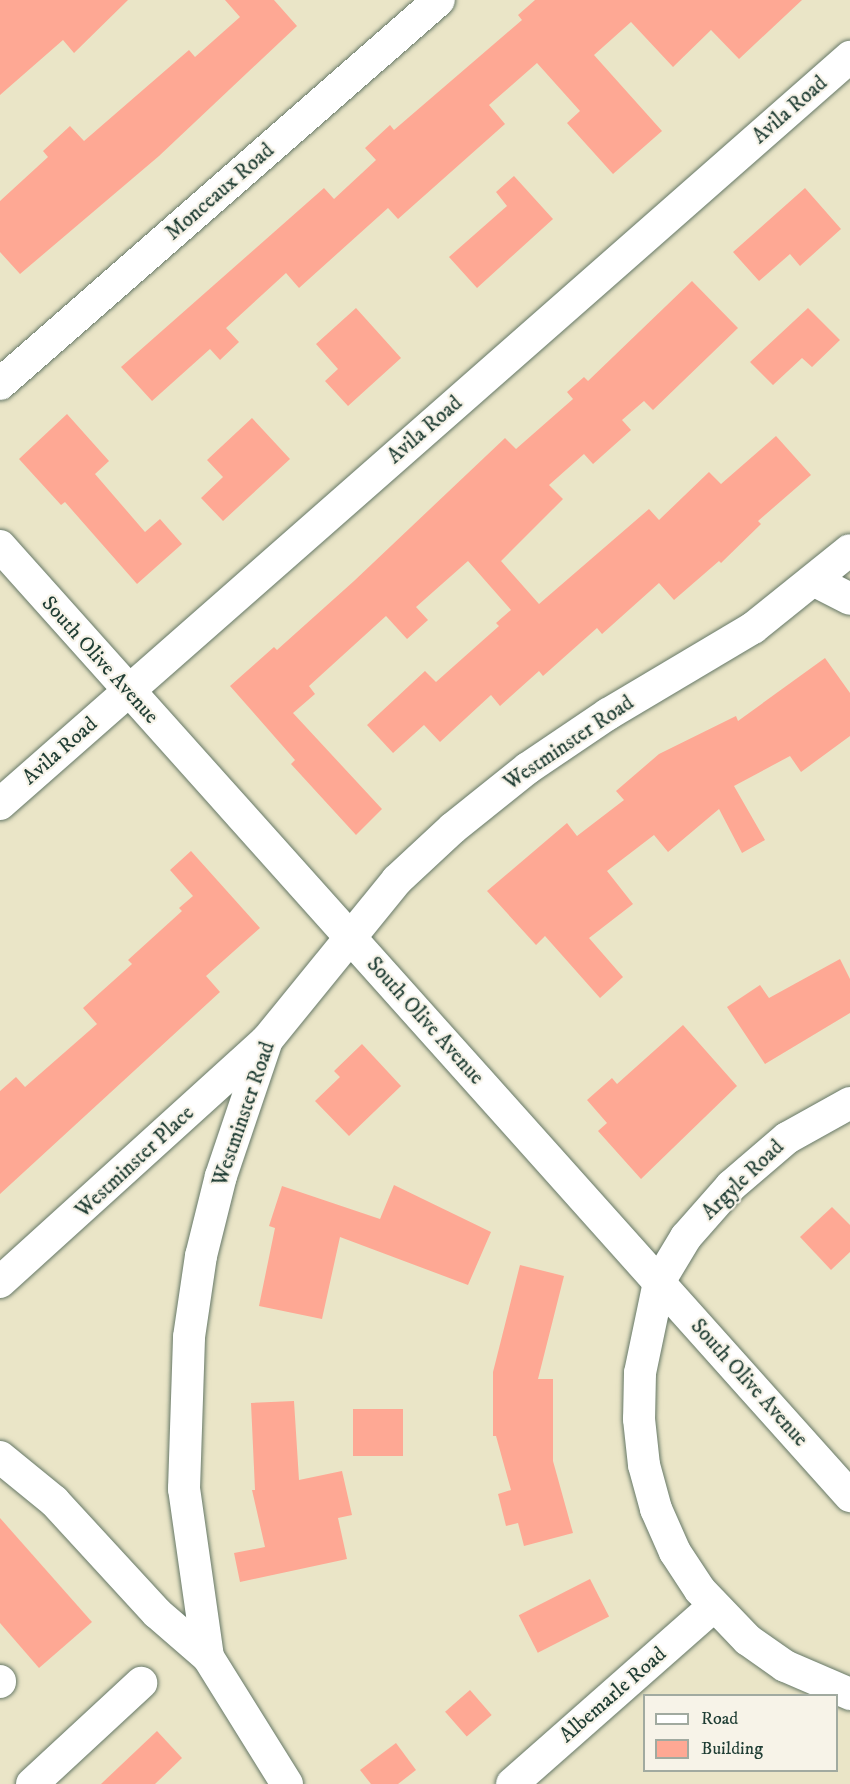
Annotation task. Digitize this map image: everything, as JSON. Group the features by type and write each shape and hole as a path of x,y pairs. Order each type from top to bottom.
{"street":[{"name":"Monceaux Road","path":"0,384 439,0"},
{"name":"Avila Road","path":"0,804 850,57"},
{"name":"South Olive Avenue","path":"0,546 850,1496"},
{"name":"Westminster Road","path":"287,1784 208,1657 184,1489 189,1337 201,1256 221,1176 267,1040 397,880 453,828 528,768 608,714 753,628 850,550"},
{"path":"814,581 850,599"},
{"name":"Westminster Place","path":"0,1282 267,1040"},
{"name":"Argyle Road","path":"850,1103 787,1138 731,1186 686,1237 659,1282 640,1373 639,1419 644,1465 656,1509 675,1551 714,1606 748,1640 785,1666 850,1694"},
{"path":"0,1457 54,1502 157,1613 208,1657"},
{"name":"Albemarle Road","path":"512,1784 714,1606"},
{"path":"32,1784 141,1683"}],"building":[{"path":"0,0 128,0 74,53 63,40 0,95"},
{"path":"225,0 274,0 297,26 159,156 20,274 0,252 0,201 48,157 43,151 70,126 84,141 189,50 195,57 240,17"},
{"path":"535,0 802,0 739,59 711,30 673,67 631,22 594,55 662,131 613,174 567,123 580,111 537,63 489,105 505,124 398,219 388,208 299,288 286,273 226,328 239,342 220,360 210,349 152,401 121,367 324,188 334,199 376,160 365,148 390,125 394,130 522,20 518,15"},
{"path":"514,176 553,219 477,288 449,257 507,206 496,192"},
{"path":"805,188 841,229 800,266 790,254 759,281 733,252"},
{"path":"692,281 738,328 653,410 644,401 622,420 631,430 593,464 584,454 549,485 563,499 501,561 539,604 649,509 659,520 709,472 721,484 776,436 811,475 758,521 761,524 721,563 719,561 674,600 659,583 602,634 597,628 543,676 539,671 500,706 491,695 440,742 424,725 393,753 367,725 425,671 436,682 499,626 496,623 511,610 468,561 416,607 428,620 407,639 386,616 309,686 315,694 293,713 382,809 356,835 291,764 295,760 230,686 274,647 277,650 354,581 505,438 516,449 573,399 567,392 584,377 588,381"},
{"path":"356,308 401,358 348,406 325,381 338,369 316,344"},
{"path":"808,308 840,340 812,367 802,358 773,385 750,362"},
{"path":"67,414 109,461 95,474 145,532 160,519 182,544 137,584 65,502 61,505 19,459"},
{"path":"252,418 290,459 223,521 201,498 223,477 207,460"},
{"path":"825,658 850,693 850,736 801,772 790,756 734,786 765,840 742,853 719,809 668,852 654,835 607,871 633,904 589,938 623,977 600,998 545,936 536,945 487,891 567,823 577,836 624,800 616,791 659,754 736,716 738,721"},
{"path":"191,851 260,928 206,976 220,992 0,1194 0,1091 16,1077 25,1087 97,1024 83,1008 132,964 128,960 182,911 179,908 193,896 170,870"},
{"path":"840,959 850,979 850,1013 765,1064 727,1007 760,985 769,998"},
{"path":"683,1025 737,1086 641,1179 598,1131 607,1123 587,1100 612,1078 617,1084"},
{"path":"362,1044 401,1086 349,1136 315,1101 340,1077 334,1071"},
{"path":"394,1185 491,1232 468,1285 340,1237 322,1319 259,1306 275,1228 269,1226 282,1186 380,1219"},
{"path":"832,1207 850,1225 850,1252 831,1270 800,1237"},
{"path":"520,1265 564,1276 538,1379 553,1379 553,1461 573,1533 524,1546 518,1523 506,1526 498,1494 511,1490 496,1436 493,1436 493,1372"},
{"path":"294,1401 299,1480 342,1471 352,1515 338,1518 347,1559 240,1582 234,1553 265,1547 252,1490 255,1490 251,1403"},
{"path":"353,1409 403,1409 403,1456 353,1456"},
{"path":"0,1518 92,1622 39,1668 0,1623"},
{"path":"590,1579 609,1616 538,1653 519,1615"},
{"path":"470,1690 492,1715 467,1737 445,1712"},
{"path":"157,1731 182,1758 155,1784 101,1784"},
{"path":"396,1743 416,1770 398,1784 371,1784 360,1770"}]}
